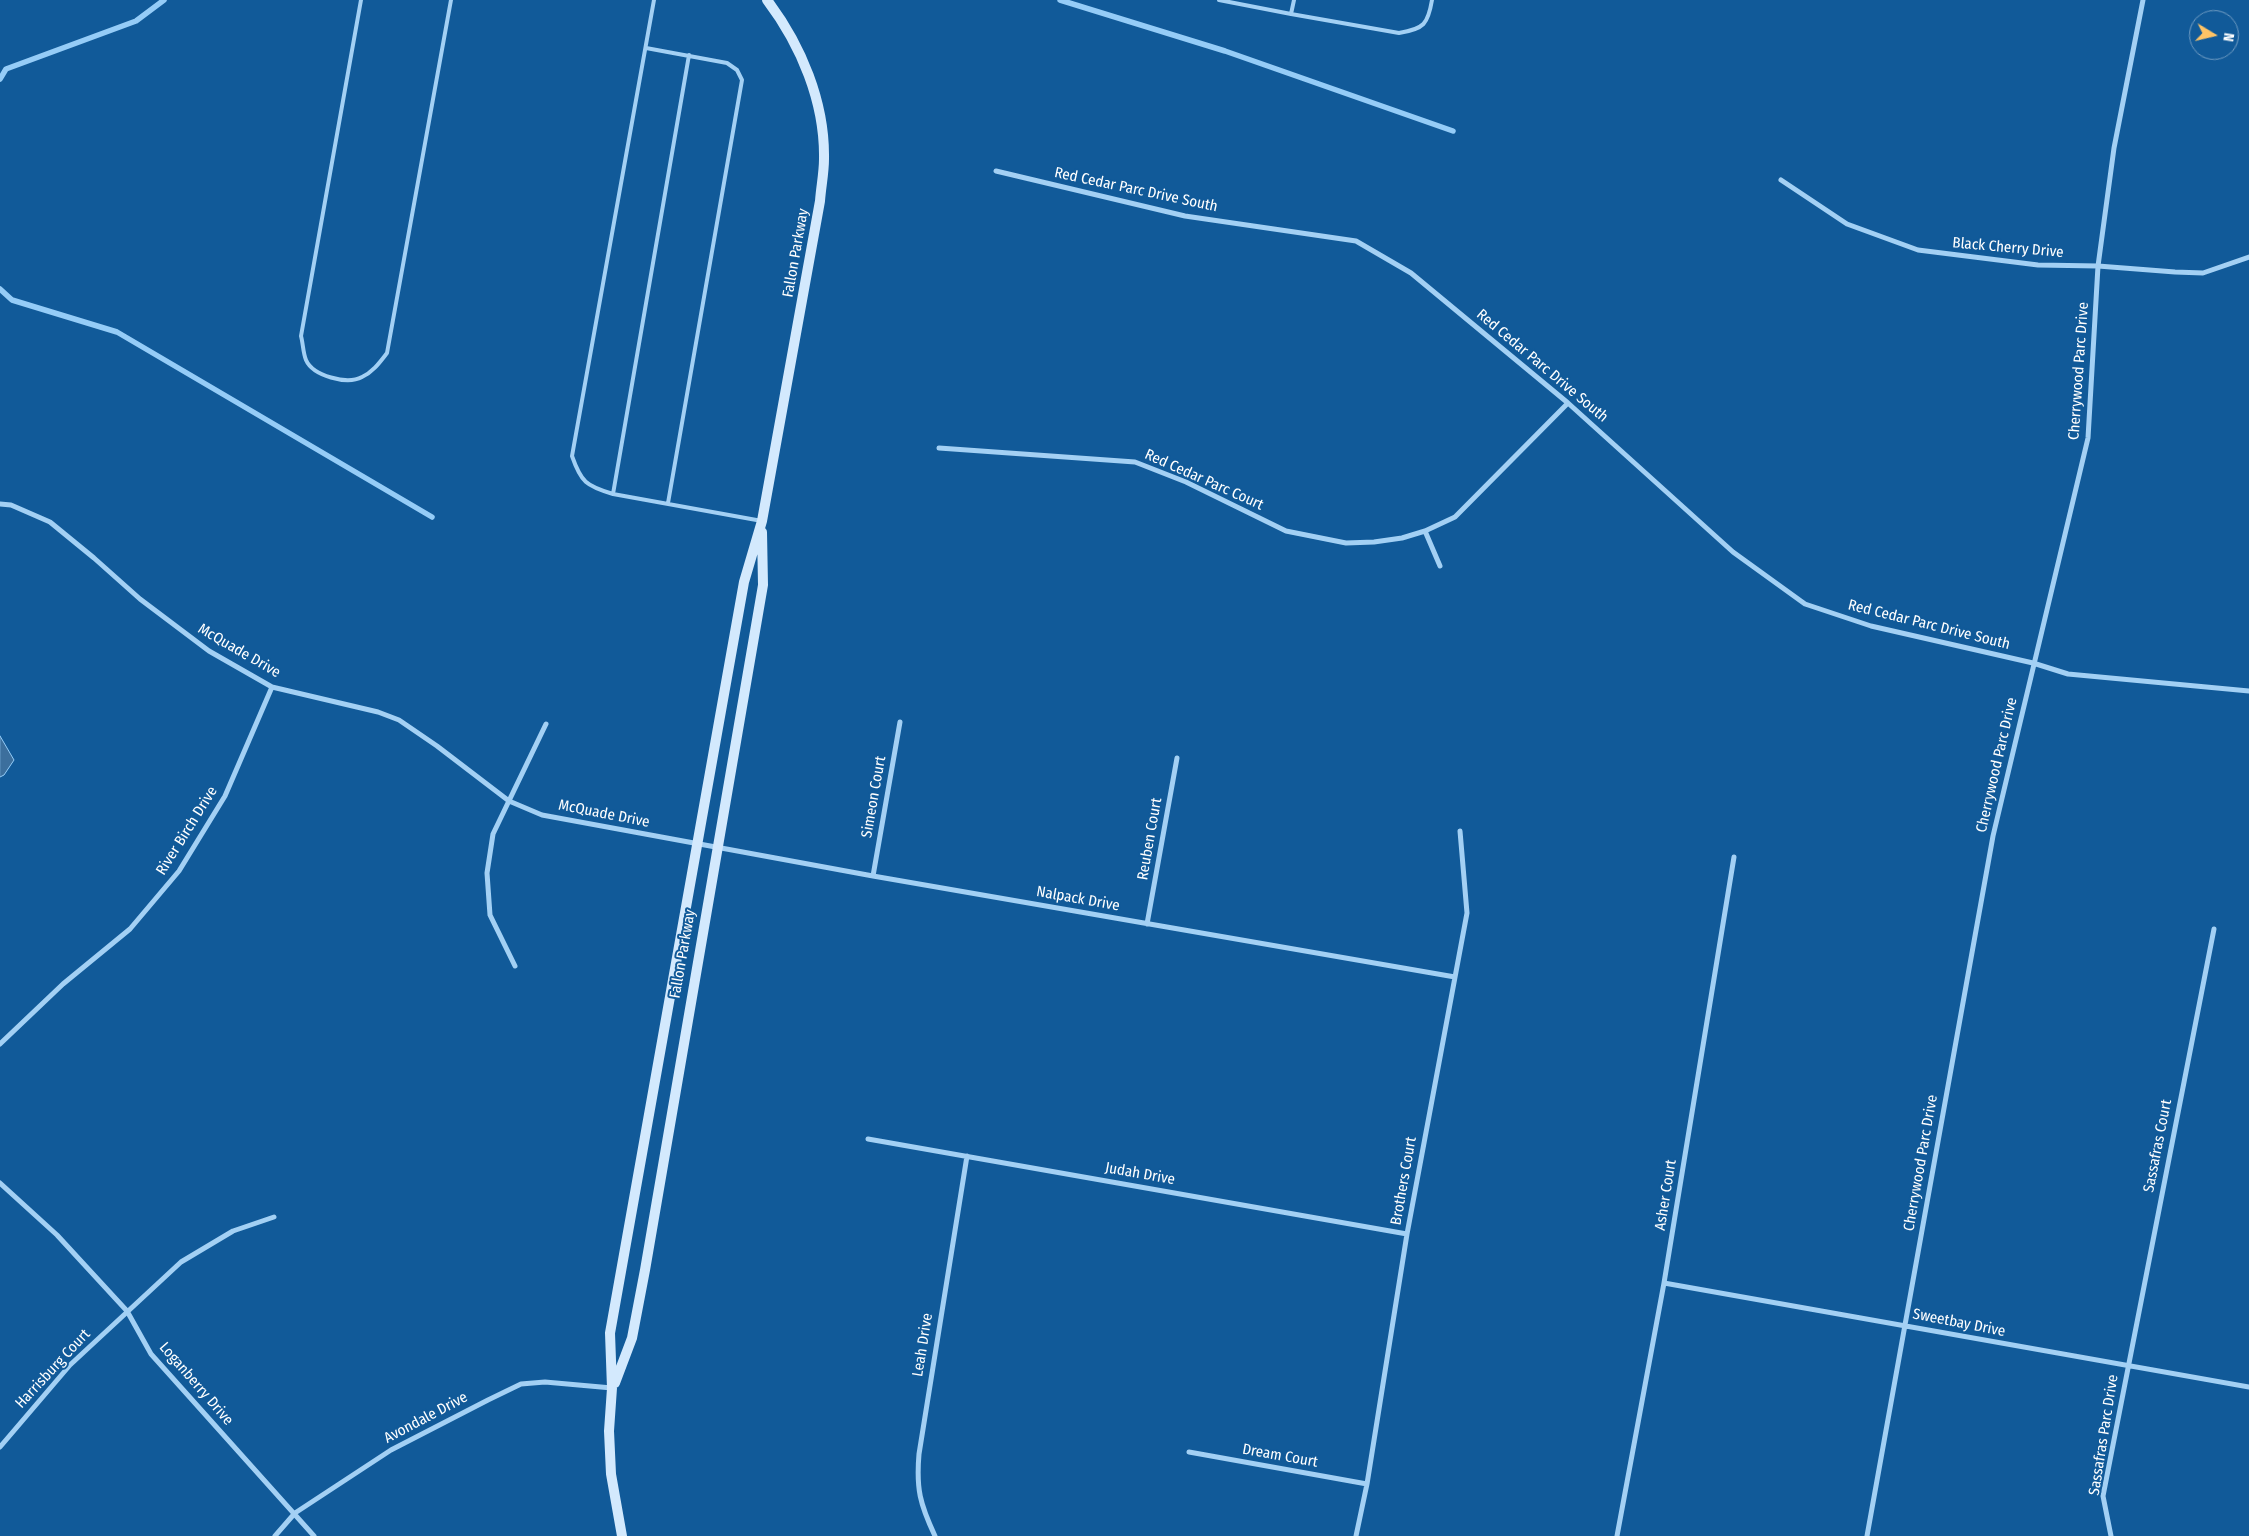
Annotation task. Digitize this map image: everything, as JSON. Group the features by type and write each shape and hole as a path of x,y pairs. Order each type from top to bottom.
{"street":[{"name":"Fallon Parkway","path":"622,1536 610,1474 609,1431 612,1388 610,1333 744,582 762,521 820,201 824,158 820,113 803,56 782,19 767,0"},
{"name":"Cherrywood Parc Drive","path":"1867,1536 1993,836 2088,438 2098,266 2114,148 2143,0"},
{"name":"Red Cedar Parc Drive South","path":"996,171 1185,216 1356,241 1411,273 1568,403 1733,552 1805,604 1871,626 2033,663 2068,674 2249,691"},
{"name":"Black Cherry Drive","path":"1781,180 1847,224 1918,250 2038,265 2098,266 2203,273 2249,257"},
{"name":"Red Cedar Parc Court","path":"939,448 1135,462 1186,482 1286,531 1346,543 1402,538 1425,531 1455,517 1568,403"},
{"name":"McQuade Drive","path":"0,504 11,506 50,522 94,558 140,600 209,651 272,687 378,712 399,720 437,746 509,801 542,815 698,844"},
{"name":"Fallon Parkway","path":"612,1388 634,1328 763,585 762,521"},
{"path":"1425,531 1440,566"},
{"name":"River Birch Drive","path":"0,1044 63,984 130,929 179,871 225,796 272,687"},
{"name":"Simeon Court","path":"872,876 900,722"},
{"path":"515,966 490,915 487,873 493,834 546,724"},
{"name":"Reuben Court","path":"1147,924 1177,758"},
{"name":"Brothers Court","path":"1356,1536 1367,1484 1407,1234 1467,913 1460,830"},
{"name":"Nalpack Drive","path":"698,844 1455,977"},
{"name":"Asher Court","path":"1616,1536 1664,1283 1734,857"},
{"name":"Sassafras Court","path":"2128,1367 2214,929"},
{"name":"Judah Drive","path":"868,1139 1407,1234"},
{"name":"Leah Drive","path":"935,1536 921,1504 918,1487 919,1454 967,1156"},
{"name":"Loganberry Drive","path":"0,1183 57,1235 127,1310 151,1354 314,1536"},
{"name":"Harrisburg Court","path":"0,1447 70,1364 127,1310 182,1262 233,1231 274,1217"},
{"name":"Sweetbay Drive","path":"1664,1283 2249,1387"},
{"name":"Sassafras Parc Drive","path":"2111,1536 2103,1496 2128,1367"},
{"name":"Avondale Drive","path":"275,1536 295,1513 391,1450 521,1384 544,1382 612,1388"},
{"name":"Dream Court","path":"1189,1452 1367,1484"}],"lane":[{"path":"361,0 301,336 306,360 319,374 339,379 360,378 376,368 387,353 451,0"},
{"path":"654,0 572,456 579,476 594,489 762,521"},
{"path":"1219,0 1399,33 1414,30 1424,25 1429,18 1432,0"},
{"path":"1291,14 1294,0"},
{"path":"646,48 727,62 737,70 742,80 668,503"},
{"path":"613,494 689,56"}],"water":[{"path":"0,736 14,760 4,775 0,777"}],"waterway":[{"path":"0,79 6,69 136,21 164,0"},
{"path":"1060,0 1225,51 1453,131"},
{"path":"0,289 12,300 117,332 432,517"}]}
